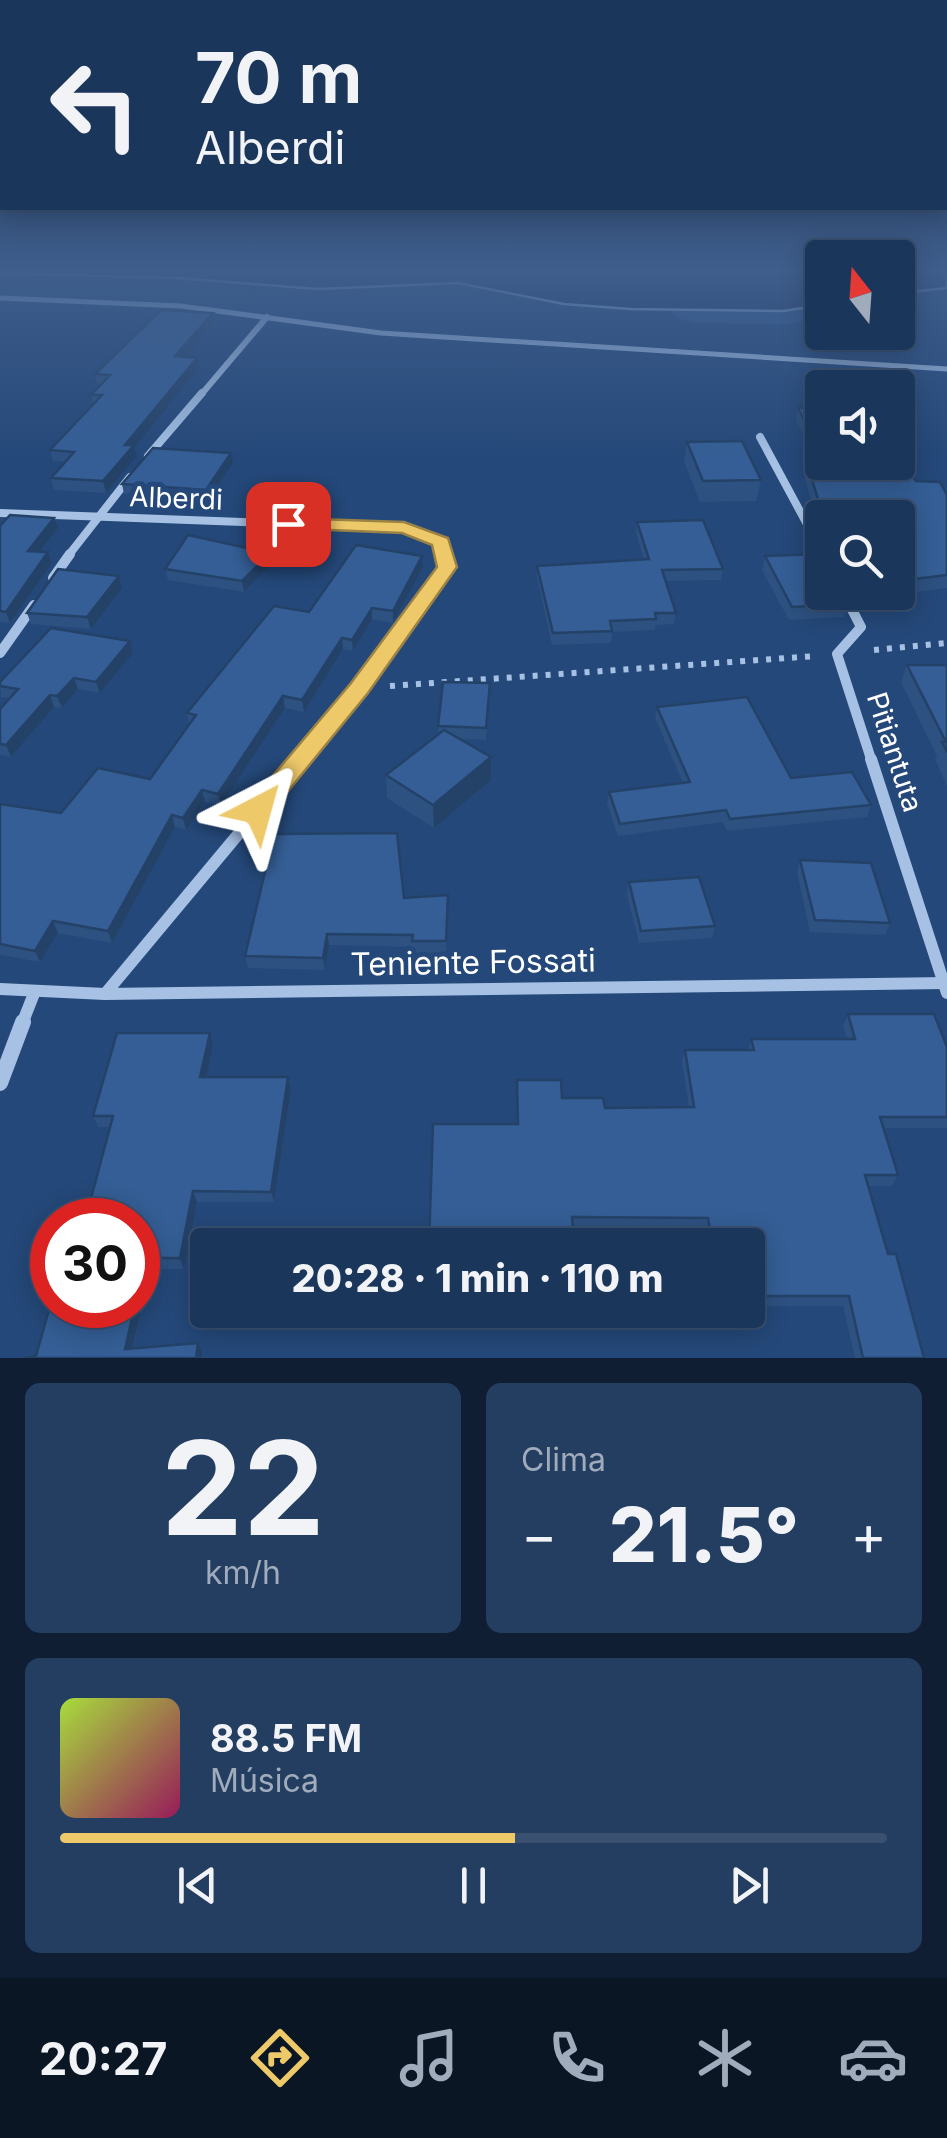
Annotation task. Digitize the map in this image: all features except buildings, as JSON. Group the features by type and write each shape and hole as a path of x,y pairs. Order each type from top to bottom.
{"street":[{"path":"144,460 254,332"},
{"path":"760,438 805,521"},
{"path":"50,583 95,517 132,474"},
{"name":"Alberdi","path":"0,514 404,528 441,542 447,567 360,688"},
{"path":"0,652 38,599"},
{"path":"837,654 861,627 853,610"},
{"name":"Pitiantuta","path":"837,654 946,986"},
{"path":"106,994 360,688"},
{"name":"Teniente Fossati","path":"0,989 106,994 946,986"},
{"path":"0,1083 36,991"}],"lane":[{"path":"377,332 947,368"}],"path":[{"path":"360,688 947,643"}],"route":[{"path":"258,810 360,688 447,567 441,542 404,528 288,524"}]}
